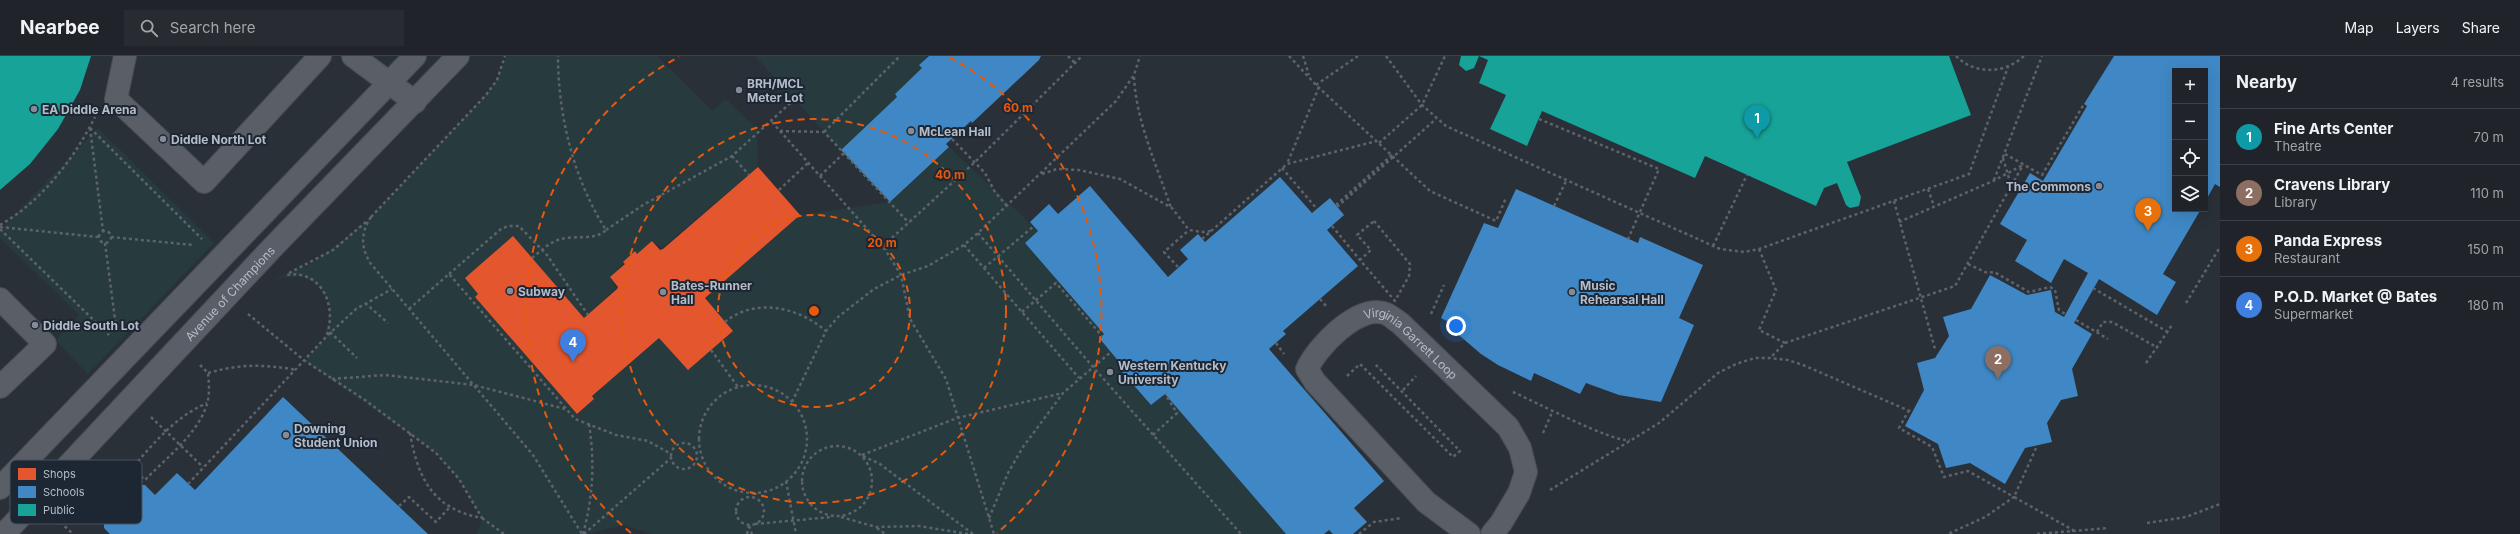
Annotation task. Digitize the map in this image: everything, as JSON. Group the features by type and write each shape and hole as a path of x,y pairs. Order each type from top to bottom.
{"street":[{"path":"125,56 116,99 204,182 320,56"},
{"path":"353,56 415,102"},
{"path":"27,460 415,56"},
{"name":"Avenue of Champions","path":"73,460 280,239 415,102 458,56"},
{"path":"0,299 45,344 0,387"},
{"name":"Virginia Garrett Loop","path":"1469,534 1426,502 1315,382 1307,368 1318,351 1344,326 1364,314 1384,313 1400,323 1508,427 1520,448 1526,472 1519,493 1501,524 1492,534"},
{"path":"0,488 10,478"},
{"name":"Avenue of Champions","path":"4,534 13,524"}],"path":[{"path":"326,337 332,311 326,295 318,286 302,276 281,276 304,267 333,250 371,217 486,95 497,80 505,56"},
{"path":"558,56 566,124 576,166 591,206 606,230"},
{"path":"824,132 900,56"},
{"path":"1068,56 1075,63"},
{"path":"882,247 975,162 1082,56"},
{"path":"792,402 826,331 855,301 901,275 928,266 964,245 978,233 1116,101 1134,75 1140,56"},
{"path":"1289,56 1318,86 1430,191 1496,220 1506,198"},
{"path":"1304,56 1309,76"},
{"path":"1287,164 1318,86 1358,56"},
{"path":"1386,56 1422,106 1446,126 1639,214 1713,246 1732,252 1744,252 1759,249 1969,174 2008,67"},
{"path":"1202,239 1287,164 1378,142 1422,106 1446,56"},
{"path":"1956,56 1963,62 1977,69 1993,70 2008,67 2024,56"},
{"path":"1994,181 2042,56"},
{"path":"1134,75 1135,95 1143,126 1172,208 1189,230 1203,232 1211,231"},
{"path":"532,258 542,250 561,239 601,235 643,205 732,156 772,122 796,98"},
{"path":"2004,156 2042,175 2084,104"},
{"path":"1337,206 1392,156 1436,119"},
{"path":"1539,119 1659,169 1628,239"},
{"path":"772,122 882,247 901,275 910,319 946,379 994,534"},
{"path":"0,227 29,204 54,180 90,128"},
{"path":"90,128 103,231 98,237"},
{"path":"90,128 204,242"},
{"path":"780,130 824,132 909,223"},
{"path":"952,139 985,173 1000,199 1007,206"},
{"path":"820,176 844,153"},
{"path":"732,156 749,175"},
{"path":"2004,156 2011,185"},
{"path":"779,190 808,163"},
{"path":"1900,222 1994,181 2023,165"},
{"path":"1770,358 1785,343 1955,286 2023,165"},
{"path":"1282,168 1317,209"},
{"path":"1038,176 1057,169 1079,170 1107,175 1141,189 1172,208"},
{"path":"1713,246 1747,175"},
{"path":"1554,206 1566,181"},
{"path":"1928,189 1934,206"},
{"path":"1894,201 1935,349"},
{"path":"371,217 364,231 365,251 392,289 533,455 583,534"},
{"path":"1332,226 1360,260 1385,290 1395,301 1409,276 1410,264 1374,220 1357,235 1371,250 1360,260"},
{"path":"410,309 449,274 508,226 519,226 542,250 588,315"},
{"path":"984,268 1034,226"},
{"path":"0,227 98,237"},
{"path":"0,227 112,338"},
{"path":"1178,267 1164,252 1189,230"},
{"path":"103,231 109,232 111,237"},
{"path":"978,233 1092,368 1240,534"},
{"path":"98,237 101,242 105,243"},
{"path":"105,243 111,237"},
{"path":"111,237 195,246"},
{"path":"105,243 116,328"},
{"path":"964,245 1079,378"},
{"path":"2186,303 2220,247"},
{"path":"1759,249 1776,290 1758,330 1785,343"},
{"path":"1968,264 1988,273 1994,272 2029,292 2050,286 2055,290 2059,310 2065,314"},
{"path":"449,274 575,419 616,435 648,441 671,454"},
{"path":"1022,312 1056,283 1102,336"},
{"path":"1428,320 1444,286"},
{"path":"2093,288 2168,332"},
{"path":"188,484 305,361 330,332 366,302 392,289"},
{"path":"366,302 388,323"},
{"path":"725,322 748,309 774,307 814,322 826,331"},
{"path":"247,313 305,361 366,400 410,433 448,466 470,496 482,518 504,534"},
{"path":"2076,320 2108,339"},
{"path":"2097,332 2103,322 2112,322 2158,348"},
{"path":"2146,363 2158,348 2172,325"},
{"path":"330,332 357,358"},
{"path":"711,350 738,387"},
{"path":"1318,351 1342,380 1360,364 1453,458 1460,450 1375,364"},
{"path":"989,519 1008,473 1023,447 1063,392 1111,352"},
{"path":"1546,492 1676,411 1718,373 1755,358 1788,360 1803,365 1912,412"},
{"path":"142,477 145,480 196,427 207,403 208,373 199,364"},
{"path":"208,373 244,365 262,365 296,370"},
{"path":"332,379 385,376 474,384 566,409"},
{"path":"752,534 749,526 737,519 735,509 740,501 749,494 769,490 786,481 800,465 806,448 806,431 801,415 792,402 784,395 769,388 750,385 738,387 718,397 707,410 699,435 699,452 696,463 689,469 676,466 671,458 674,447 682,443 693,445 699,452 706,466 717,479 731,488 749,494 758,499 763,506 762,518 755,524"},
{"path":"1511,391 1592,428 1621,439 1632,439"},
{"path":"861,455 957,418 1063,392"},
{"path":"1153,435 1177,413 1165,394"},
{"path":"139,460 184,414 207,403"},
{"path":"1909,410 1899,428 1932,447 1944,477 1968,471 2073,532"},
{"path":"150,416 203,467"},
{"path":"583,534 592,492 593,469 589,424"},
{"path":"410,433 425,482 431,492 449,508 467,516 482,518"},
{"path":"968,534 919,526 876,527 823,513 807,498 802,485 806,468 817,453 833,446 849,448 880,464 973,534"},
{"path":"1948,534 1985,517 2014,497 2036,448"},
{"path":"749,526 755,524 845,516 858,509 871,490 872,475 867,461 861,455"},
{"path":"583,534 671,458"},
{"path":"800,465 806,468"},
{"path":"786,481 796,534"},
{"path":"399,506 409,497 436,522 449,508"},
{"path":"2147,524 2186,517 2220,504"},
{"path":"1361,533 1374,522 1405,518"},
{"path":"62,524 73,534"},
{"path":"747,534 749,526"},
{"path":"876,527 884,534"},
{"path":"2037,534 2108,528"}],"green space":[{"path":"507,56 657,56 712,111 726,99 757,129 758,167 662,248 652,241 637,254 635,252 610,277 616,288 584,318 513,237 465,278 478,294 475,297 577,414 594,399 592,396 659,338 688,369 733,331 705,298 800,215 890,202 949,147 1038,231 1025,243 1104,334 1100,339 1125,369 1122,372 1150,405 1165,394 1286,534 652,534 624,525 586,534 477,534 482,518 459,479 436,453 305,361 326,337 330,304 319,286 302,276 274,279 316,261 371,217 486,95 497,80"},
{"path":"755,56 927,56 919,65 922,68 895,94 897,97 841,150"},
{"path":"98,128 214,243 88,374 57,342 59,336 79,315 0,238 0,230"}],"building: Shops":[{"name":"Bates-Runner Hall","path":"758,167 800,215 705,298 733,331 688,370 659,338 592,396 594,399 577,414 475,297 478,294 465,278 513,236 584,318 617,289 618,287 610,277 625,264 623,262 635,251 637,254 652,241 660,250 663,249"}],"building: Schools":[{"name":"McLean Hall","path":"929,56 1041,56 1039,60 972,123 971,121 946,144 949,147 890,202 841,150 897,97 895,94 922,68 919,65"},
{"path":"2114,56 2220,56 2220,187 2215,184 2208,197 2208,68 2172,68 2172,212 2199,212 2163,274 2176,282 2157,315 2099,279 2074,323 2092,334 2072,369 2078,396 2061,400 2047,423 2052,442 2025,448 2005,484 1970,463 1946,468 1938,444 1905,426 1924,390 1917,363 1935,358 1949,336 1943,317 1971,309 1990,275 2027,295 2051,290 2055,312 2064,317 2088,273 2064,259 2051,283 2015,261 2027,240 2000,224 2030,173 2043,181 2087,106 2084,104"},
{"path":"1280,177 1312,213 1330,198 1344,215 1327,230 1358,266 1283,331 1286,334 1269,349 1384,481 1354,508 1367,522 1353,534 1333,534 1329,530 1324,534 1286,534 1165,394 1151,405 1122,372 1125,369 1100,339 1104,334 1025,243 1038,231 1030,222 1049,204 1058,214 1090,186 1168,277 1188,259 1180,250 1198,234 1205,242"},
{"name":"Music Rehearsal Hall","path":"1516,189 1638,243 1640,237 1703,265 1679,318 1694,325 1661,402 1619,395 1586,383 1580,394 1534,373 1531,381 1498,365 1481,354 1453,330 1455,325 1441,318 1484,223 1498,228"},
{"name":"Downing Student Union","path":"283,397 428,534 110,534 104,528 104,524 142,524 142,485 145,485 155,495 177,473 195,490"}],"building: Public":[{"name":"EA Diddle Arena","path":"0,56 91,56 80,90 58,129 30,164 0,190"},
{"path":"1461,56 1479,56 1474,68 1466,71 1459,65"},
{"path":"1479,56 1949,56 1971,115 1847,162 1861,197 1859,206 1850,208 1846,205 1837,183 1824,188 1816,206 1705,156 1695,178 1542,111 1527,146 1490,129 1506,95 1479,83 1488,60"}],"place":[{"name":"BRH/MCL Meter Lot","path":"739,90"},
{"name":"EA Diddle Arena","path":"34,109"},
{"name":"McLean Hall","path":"911,131"},
{"name":"Fine Arts Center","path":"1757,138"},
{"name":"Diddle North Lot","path":"163,139"},
{"name":"The Commons","path":"2099,186"},
{"name":"Panda Express","path":"2148,231"},
{"name":"Subway","path":"510,291"},
{"name":"Bates-Runner Hall","path":"663,292"},
{"name":"Music Rehearsal Hall","path":"1572,292"},
{"name":"Diddle South Lot","path":"35,325"},
{"name":"P.O.D. Market @ Bates","path":"573,362"},
{"name":"Western Kentucky University","path":"1110,372"},
{"name":"Cravens Library","path":"1998,379"},
{"name":"Downing Student Union","path":"286,435"}]}
